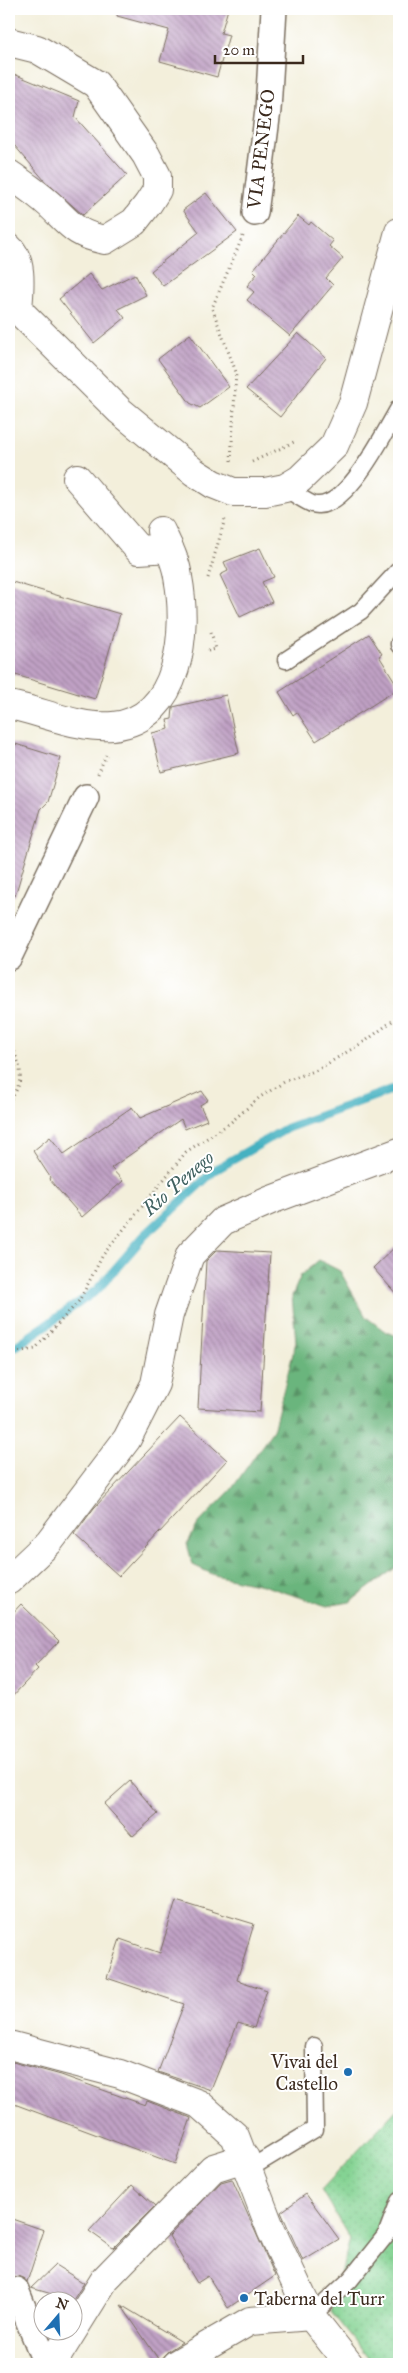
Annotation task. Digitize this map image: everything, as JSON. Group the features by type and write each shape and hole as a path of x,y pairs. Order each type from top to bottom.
{"street":[{"name":"VIA PENEGO","path":"255,213 268,110 274,9"},
{"path":"9,42 37,49 96,84 146,155 157,176 157,190 134,222 105,240 88,236 69,226 50,206 9,174"},
{"path":"9,248 16,262 20,283 14,309 120,411 194,472 213,484 233,492 265,492 285,488 300,479 334,446 353,403 399,232"},
{"path":"9,705 102,726 127,722 152,710 161,698 178,656 183,625 178,575 165,540 139,550 77,478"},
{"path":"9,957 86,797"},
{"path":"9,1580 49,1542 127,1439 155,1384 169,1315 190,1255 223,1221 271,1200 399,1152"},
{"path":"9,2045 120,2074 199,2104 235,2136 272,2230 311,2316 350,2364"},
{"path":"52,2364 105,2279 213,2168 247,2164"},
{"path":"16,2290 46,2364"},
{"path":"176,2364 250,2321 311,2316"}],"lane":[{"path":"285,488 313,504 326,503 338,497 351,487 399,408"},
{"path":"286,660 361,611 399,570"},
{"path":"247,2164 315,2129 314,2046"},
{"path":"311,2316 350,2280 386,2235 399,2200"}],"path":[{"name":"VIA PENEGO","path":"236,463 230,460 236,372 212,308 255,213"},
{"path":"250,463 313,434 334,446"},
{"path":"9,1353 35,1349 79,1301 103,1255 186,1152 230,1124 260,1098 286,1081 317,1070 367,1040 399,1016"},
{"path":"9,1043 20,1064 19,1089 9,1102"}],"green space":[{"path":"319,1260 340,1271 366,1317 386,1332 399,1337 399,1565 350,1602 327,1606 262,1585 214,1575 193,1565 187,1544 198,1524 231,1490 273,1430 296,1342 292,1296 301,1275"},
{"path":"399,2107 399,2364 373,2364 331,2312 350,2239 321,2190"}],"building":[{"path":"118,9 228,9 221,33 229,35 217,77 160,61 169,30 117,16"},
{"path":"9,72 79,101 75,117 127,175 83,215 45,181 14,145 9,143"},
{"path":"206,193 237,232 163,286 151,271 199,232 183,210"},
{"path":"298,216 309,225 311,222 333,241 329,246 343,258 326,278 333,285 290,336 247,300 254,292 247,286 257,274 253,270"},
{"path":"89,274 102,290 135,274 146,295 118,309 125,318 94,343 59,299"},
{"path":"298,333 326,358 280,417 246,389"},
{"path":"190,334 229,387 200,408 190,403 158,359"},
{"path":"260,548 274,577 262,582 272,602 240,617 220,575 228,571 224,562"},
{"path":"9,581 120,614 95,699 9,673"},
{"path":"369,634 382,654 379,656 399,688 316,741 297,712 293,715 279,692"},
{"path":"226,695 239,753 161,772 152,733 169,729 167,720 172,719 173,707"},
{"path":"9,742 61,758 48,802 41,809 15,896 9,895"},
{"path":"202,1091 208,1100 200,1105 207,1120 185,1129 181,1119 111,1168 123,1181 82,1217 49,1179 50,1177 33,1151 50,1137 64,1154 132,1107 140,1118"},
{"path":"399,1243 399,1297 373,1268"},
{"path":"217,1250 270,1253 260,1412 198,1408 206,1261"},
{"path":"180,1417 227,1460 119,1576 74,1535 94,1508"},
{"path":"21,1604 59,1641 35,1666 38,1669 9,1700 9,1617"},
{"path":"130,1781 158,1814 133,1836 104,1804"},
{"path":"176,1900 254,1924 237,1980 267,1990 254,2028 238,2023 211,2090 158,2072 184,2004 107,1978 120,1939 160,1953"},
{"path":"9,2061 61,2075 145,2105 147,2101 191,2118 175,2164 9,2102"},
{"path":"232,2179 275,2276 228,2308 208,2276 197,2283 169,2236 221,2182"},
{"path":"132,2185 155,2206 113,2248 89,2231"},
{"path":"306,2194 339,2239 303,2261 281,2212"},
{"path":"9,2218 44,2230 27,2282 18,2276 9,2278"},
{"path":"55,2265 84,2283 79,2290 38,2290 31,2288"},
{"path":"121,2305 182,2342 163,2356 161,2363"}],"waterway":[{"name":"Rio Penego","path":"9,1351 97,1290 144,1236 215,1170 287,1128 399,1087"}],"place":[{"name":"Vivai del Castello","path":"348,2072"},
{"name":"Taberna del Turr","path":"244,2298"}]}
